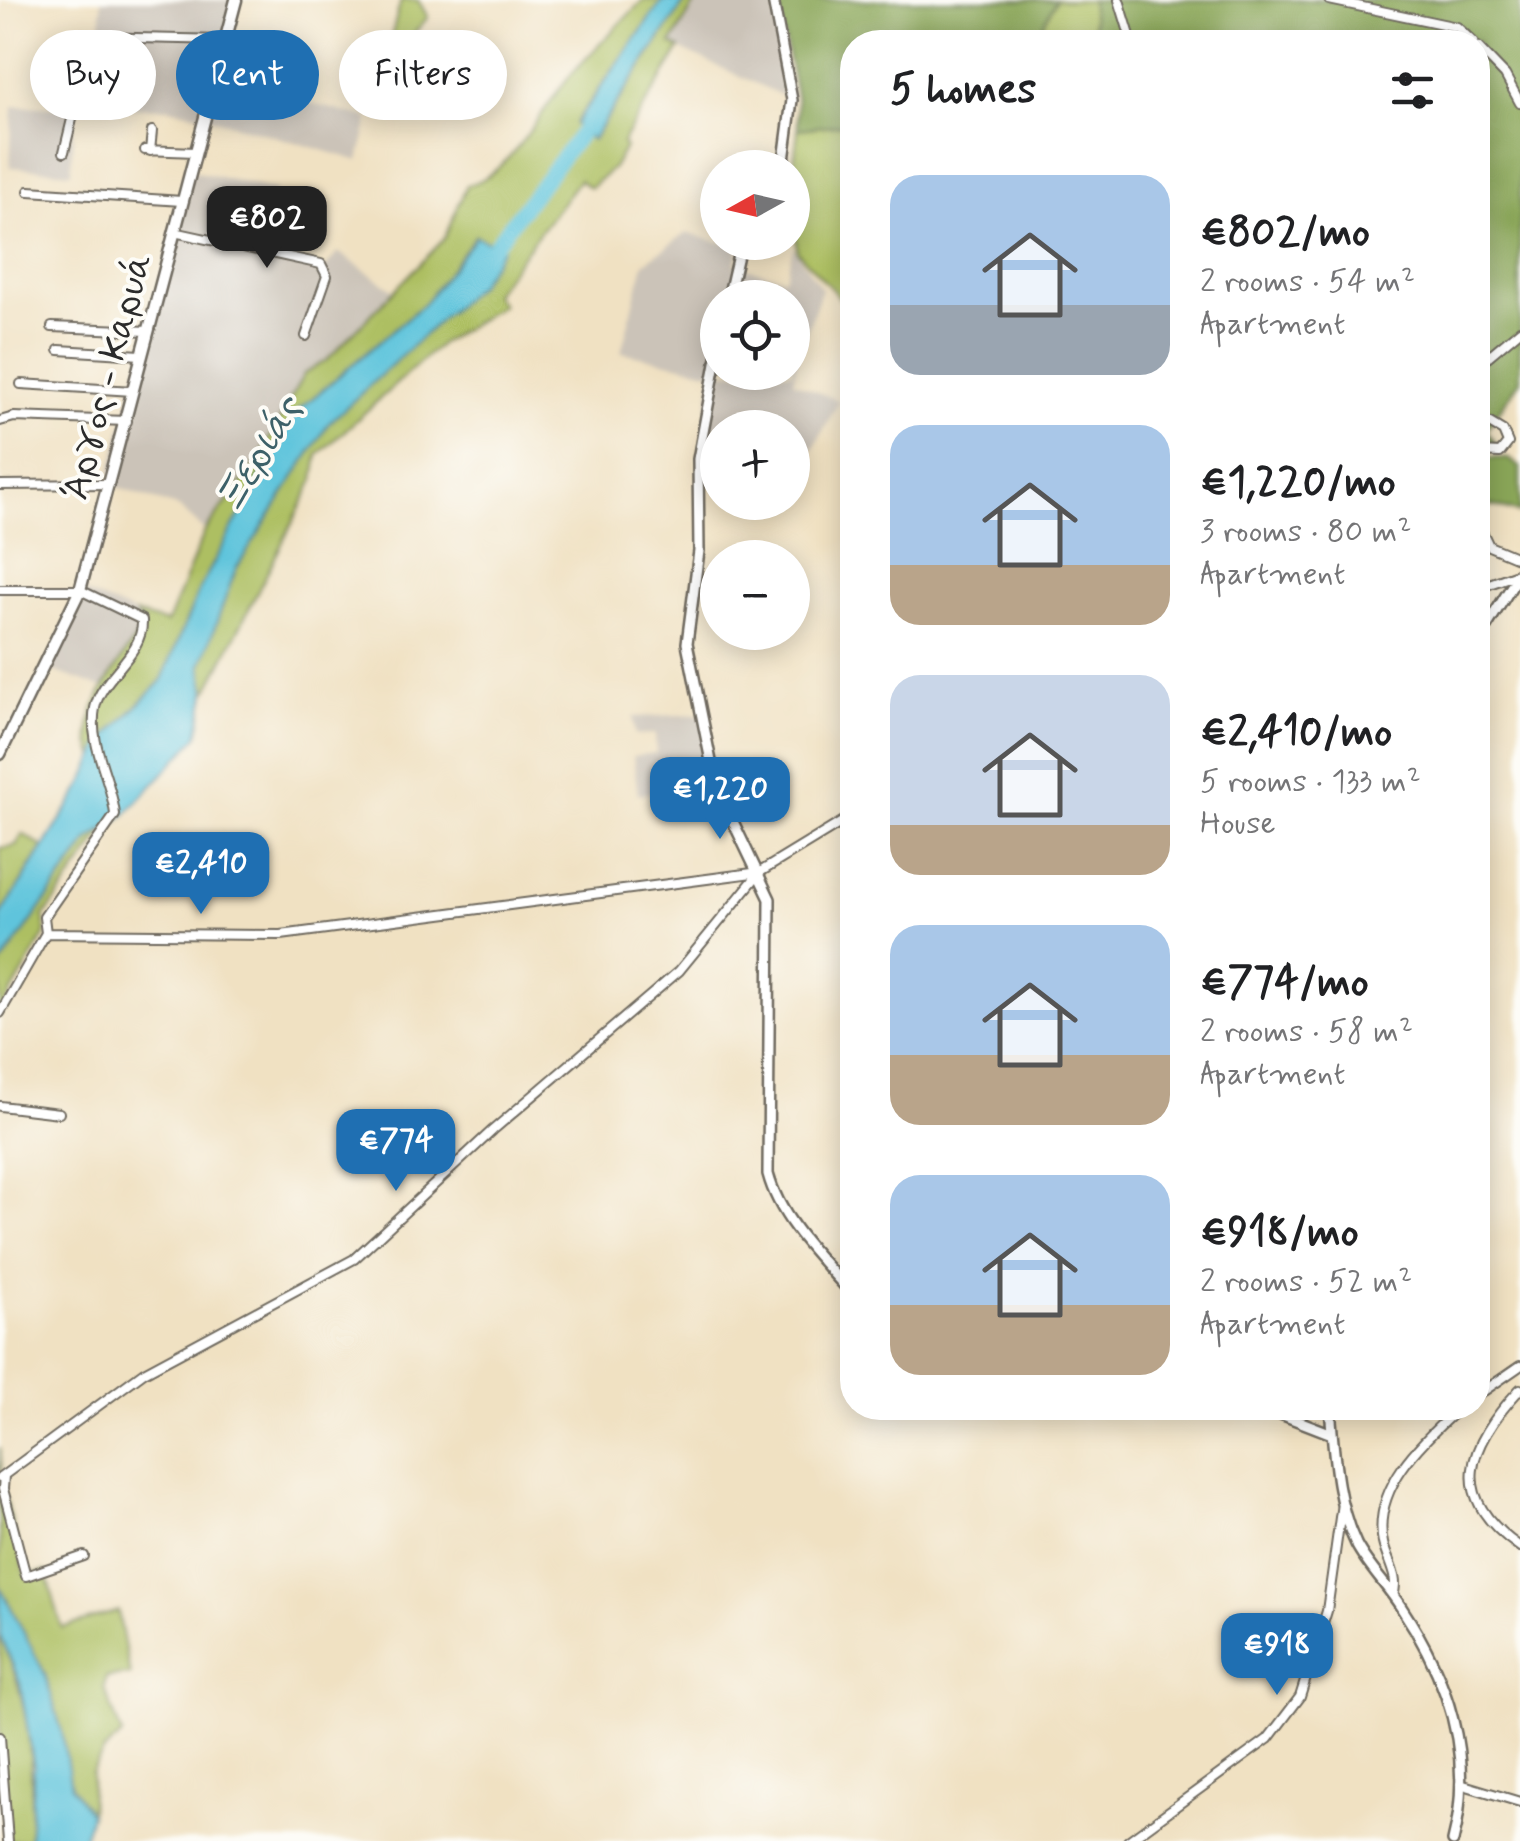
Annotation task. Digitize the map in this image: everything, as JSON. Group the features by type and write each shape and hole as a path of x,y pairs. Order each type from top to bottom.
{"main road":[{"name":"Άργος - Καρυά","path":"228,30 236,0"},
{"name":"Άργος - Καρυά","path":"0,752 80,590 204,120"}],"street":[{"path":"773,0 792,100 788,150"},
{"path":"1119,0 1128,30"},
{"path":"1329,0 1457,26 1461,30"},
{"path":"64,152 92,37 176,39"},
{"path":"1490,60 1506,76 1520,102"},
{"path":"152,131 148,151 196,152"},
{"path":"29,192 182,201"},
{"path":"174,232 321,264 327,276 306,336"},
{"path":"52,326 148,332"},
{"path":"1490,355 1520,330"},
{"path":"59,350 141,355"},
{"path":"21,384 133,391"},
{"path":"711,390 698,459 699,551 687,643 716,786 760,872 772,913 768,1174 779,1204 840,1280"},
{"path":"0,421 14,417 127,421"},
{"path":"1490,423 1503,431 1508,443 1500,452 1490,452"},
{"path":"0,485 109,484"},
{"path":"1490,543 1495,551 1520,559"},
{"path":"1490,584 1520,573"},
{"path":"1490,621 1520,573"},
{"path":"0,590 80,590 136,614 143,628 96,703 95,738 115,815 44,917 46,933 0,1013"},
{"path":"84,1556 26,1576 2,1477 144,1372 354,1259 493,1130 679,970 760,872 840,823"},
{"path":"46,933 282,935 760,872"},
{"path":"0,1106 59,1113"},
{"path":"1490,1387 1520,1366"},
{"path":"1520,1389 1486,1434 1474,1461 1470,1486 1481,1513 1520,1546"},
{"path":"1296,1420 1332,1434"},
{"path":"1331,1420 1342,1503 1362,1555 1393,1596 1431,1659 1448,1700 1457,1735 1460,1784 1453,1841"},
{"path":"1393,1596 1396,1581 1382,1532 1387,1491 1449,1420"},
{"path":"1128,1841 1268,1739 1300,1698 1328,1611 1342,1503"},
{"path":"0,1737 8,1841"},
{"path":"1460,1784 1520,1802"}],"shaded area":[{"path":"101,0 234,0 226,30 176,30 176,110 156,108 156,30 101,30"},
{"path":"697,0 773,0 792,100 671,45"},
{"path":"319,105 339,111 339,120 369,120 359,161 219,120 319,120"},
{"path":"13,106 30,106 30,120 74,120 71,172 10,167"},
{"path":"189,170 276,190 262,250 325,268 338,252 394,290 327,360 304,374 256,464 205,531 179,508 107,484"},
{"path":"686,233 700,237 700,260 736,260 735,265 785,278 790,260 802,260 822,289 810,322 810,280 700,280 700,369 621,352 644,263"},
{"path":"810,388 839,401 810,455 810,410 706,410 710,390"},
{"path":"83,592 136,614 143,627 105,689 45,668"},
{"path":"702,714 716,786 638,794 633,756 656,753 655,734 635,735 633,717"}],"green space":[{"path":"401,0 418,0 428,17 417,30 393,30"},
{"path":"643,0 663,0 575,123 593,139 686,0 697,0 671,44 680,49 622,143 625,148 613,168 590,188 579,180 493,294 502,305 440,344 318,455 314,480 206,694 200,665 236,569 329,423 477,285 475,236 424,304 295,413 200,588 161,682 103,740 96,759 90,725 102,690 143,627 136,614 167,623 205,531 256,464 304,374 327,360 444,239 467,185 482,180 510,156 567,79"},
{"path":"777,0 1056,0 1040,30 840,30 840,124 798,129 796,96"},
{"path":"1056,0 1091,0 1093,30 1040,30"},
{"path":"1091,0 1520,0 1520,380 1490,424 1490,30 1093,30"},
{"path":"840,124 840,298 805,260 810,260 810,150 795,150 798,129"},
{"path":"1490,457 1509,459 1520,467 1520,513 1490,505"},
{"path":"107,828 44,917 46,933 0,1013 0,966 89,840"},
{"path":"23,834 43,847 0,917 0,848 16,845"},
{"path":"0,1447 3,1489 26,1575 46,1571 62,1628 118,1611 130,1675 106,1677 104,1688 122,1735 104,1751 92,1772 90,1814 71,1787 45,1674 0,1586"},
{"path":"0,1634 18,1686 28,1736 29,1841 8,1841 0,1737"}],"water":[{"path":"663,0 686,0 592,140 575,124"},
{"path":"476,236 502,249 478,285 329,423 236,569 201,665 206,694 198,736 126,814 89,840 0,966 0,917 82,786 103,740 161,682 200,588 295,413 424,304"},
{"path":"0,1586 45,1674 62,1732 71,1787 90,1814 83,1841 29,1841 34,1767 20,1683 0,1634"}],"waterway":[{"name":"Ξεριάς","path":"483,260 594,116"}]}
